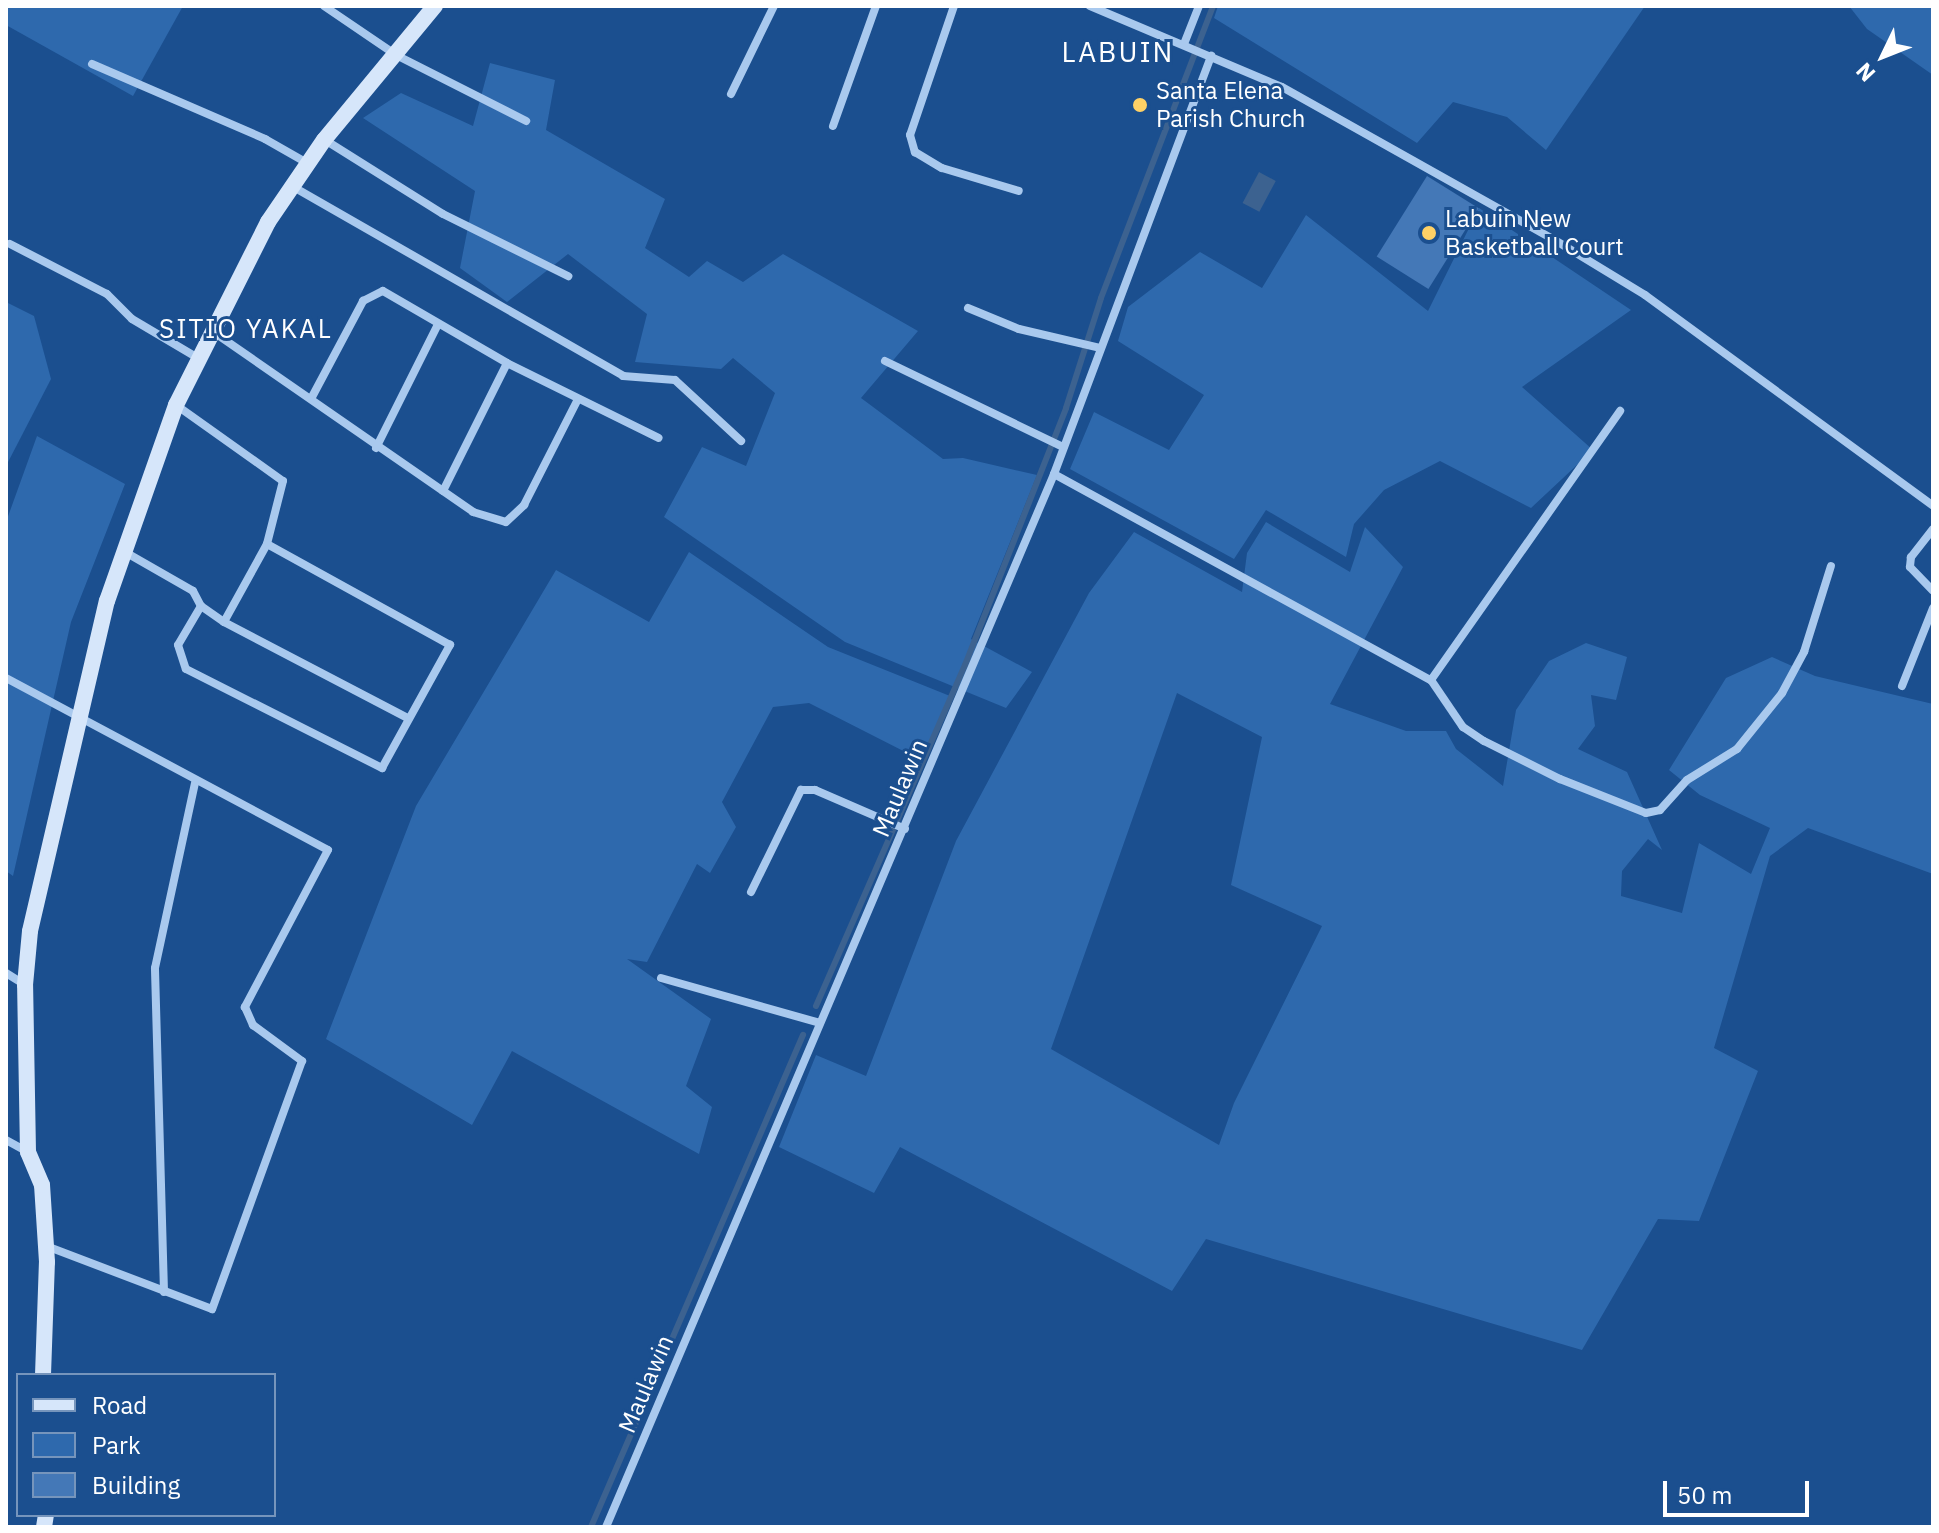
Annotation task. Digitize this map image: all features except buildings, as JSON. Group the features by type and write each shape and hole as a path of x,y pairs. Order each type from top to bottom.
{"main road":[{"path":"43,1373 46,1246 42,1185 28,1152 25,985 30,931 77,719 123,550 176,405 211,330 290,185 435,6"}],"street":[{"path":"324,6 396,55 526,121"},
{"path":"731,94 774,6"},
{"path":"833,126 876,6"},
{"path":"954,6 910,135 915,152 942,168 1019,191"},
{"path":"1090,6 1211,56 1410,155 1645,295 1933,506"},
{"path":"1184,44 1199,6"},
{"name":"Maulawin","path":"606,1527 1054,474 1211,56"},
{"path":"92,64 265,139 307,163"},
{"path":"324,140 443,214 568,276"},
{"path":"290,185 623,376 675,380 741,441"},
{"path":"10,244 107,294 132,319 198,358"},
{"path":"312,397 363,301 373,292 383,291 507,363 659,438"},
{"path":"968,308 1019,329 1100,348"},
{"path":"376,448 438,324"},
{"path":"211,330 312,397 376,448 473,512 506,522 514,517 578,399"},
{"path":"885,361 1063,447"},
{"path":"443,491 507,363"},
{"path":"176,405 283,481 267,544 224,622"},
{"path":"1431,680 1620,411"},
{"path":"1054,474 1431,680 1463,727 1484,741 1646,813 1660,810 1687,780 1737,749 1782,693 1804,652 1831,566"},
{"path":"1933,529 1911,557 1910,567 1933,591"},
{"path":"201,606 178,645 186,669 382,768 450,645 267,544"},
{"path":"123,550 193,591 201,606 224,622 408,718"},
{"path":"1902,686 1933,608"},
{"path":"6,678 195,783 328,850 245,1007 253,1025 302,1061 212,1309 46,1246"},
{"path":"164,1292 155,968 195,783"},
{"path":"751,892 801,790 815,790 905,829"},
{"path":"6,973 25,985"},
{"path":"661,978 820,1023"},
{"path":"6,1140 28,1152"}],"green space":[{"path":"6,6 183,6 133,96 6,25"},
{"path":"1218,6 1645,6 1546,150 1507,117 1453,102 1417,143 1214,18"},
{"path":"1849,6 1933,6 1933,75 1867,29"},
{"path":"490,63 555,80 546,130 665,199 645,248 689,277 707,261 743,282 783,254 918,331 861,398 943,459 963,458 1037,475 971,639 1032,672 1006,708 845,642 664,517 702,447 746,466 775,393 733,358 721,369 635,362 647,314 568,254 507,302 460,268 475,191 363,118 401,93 473,126"},
{"path":"1479,208 1631,310 1522,387 1593,450 1531,508 1440,461 1384,490 1354,524 1346,557 1266,510 1234,559 1070,469 1094,412 1169,450 1204,395 1118,341 1128,307 1200,252 1262,288 1306,215 1428,311"},
{"path":"6,302 34,316 51,379 6,466"},
{"path":"37,436 125,484 71,622 13,876 6,871 6,522"},
{"path":"1266,522 1350,572 1365,527 1403,567 1330,704 1406,731 1446,731 1456,749 1503,786 1516,710 1549,661 1586,643 1627,657 1616,700 1591,695 1595,726 1578,749 1627,772 1662,850 1648,839 1622,871 1621,896 1682,913 1699,843 1751,874 1770,828 1700,795 1669,770 1726,678 1772,657 1815,676 1933,704 1933,874 1808,828 1770,856 1714,1048 1758,1071 1699,1221 1658,1219 1582,1350 1206,1239 1172,1291 900,1147 874,1193 779,1147 816,1055 866,1076 956,841 1089,593 1134,532 1242,592 1247,553","holes":["1177,693 1262,737 1231,885 1322,926 1234,1103 1219,1145 1051,1049"]},
{"path":"689,552 828,647 950,696 921,760 809,703 773,707 722,802 736,827 710,873 697,864 647,962 627,959 711,1019 686,1086 712,1107 699,1154 512,1051 472,1125 326,1039 416,806 556,570 649,622"}],"shaded area":[{"path":"1259,172 1276,181 1259,212 1243,203"}],"waterway":[{"path":"816,1006 965,665 1066,408 1101,298 1213,6"},
{"path":"591,1527 803,1035"}],"place":[{"name":"Santa Elena Parish Church","path":"1140,105"},
{"name":"Labuin New Basketball Court","path":"1429,233"}],"district":[{"name":"LABUIN","path":"1118,52"},
{"name":"SITIO YAKAL","path":"246,329"}]}
